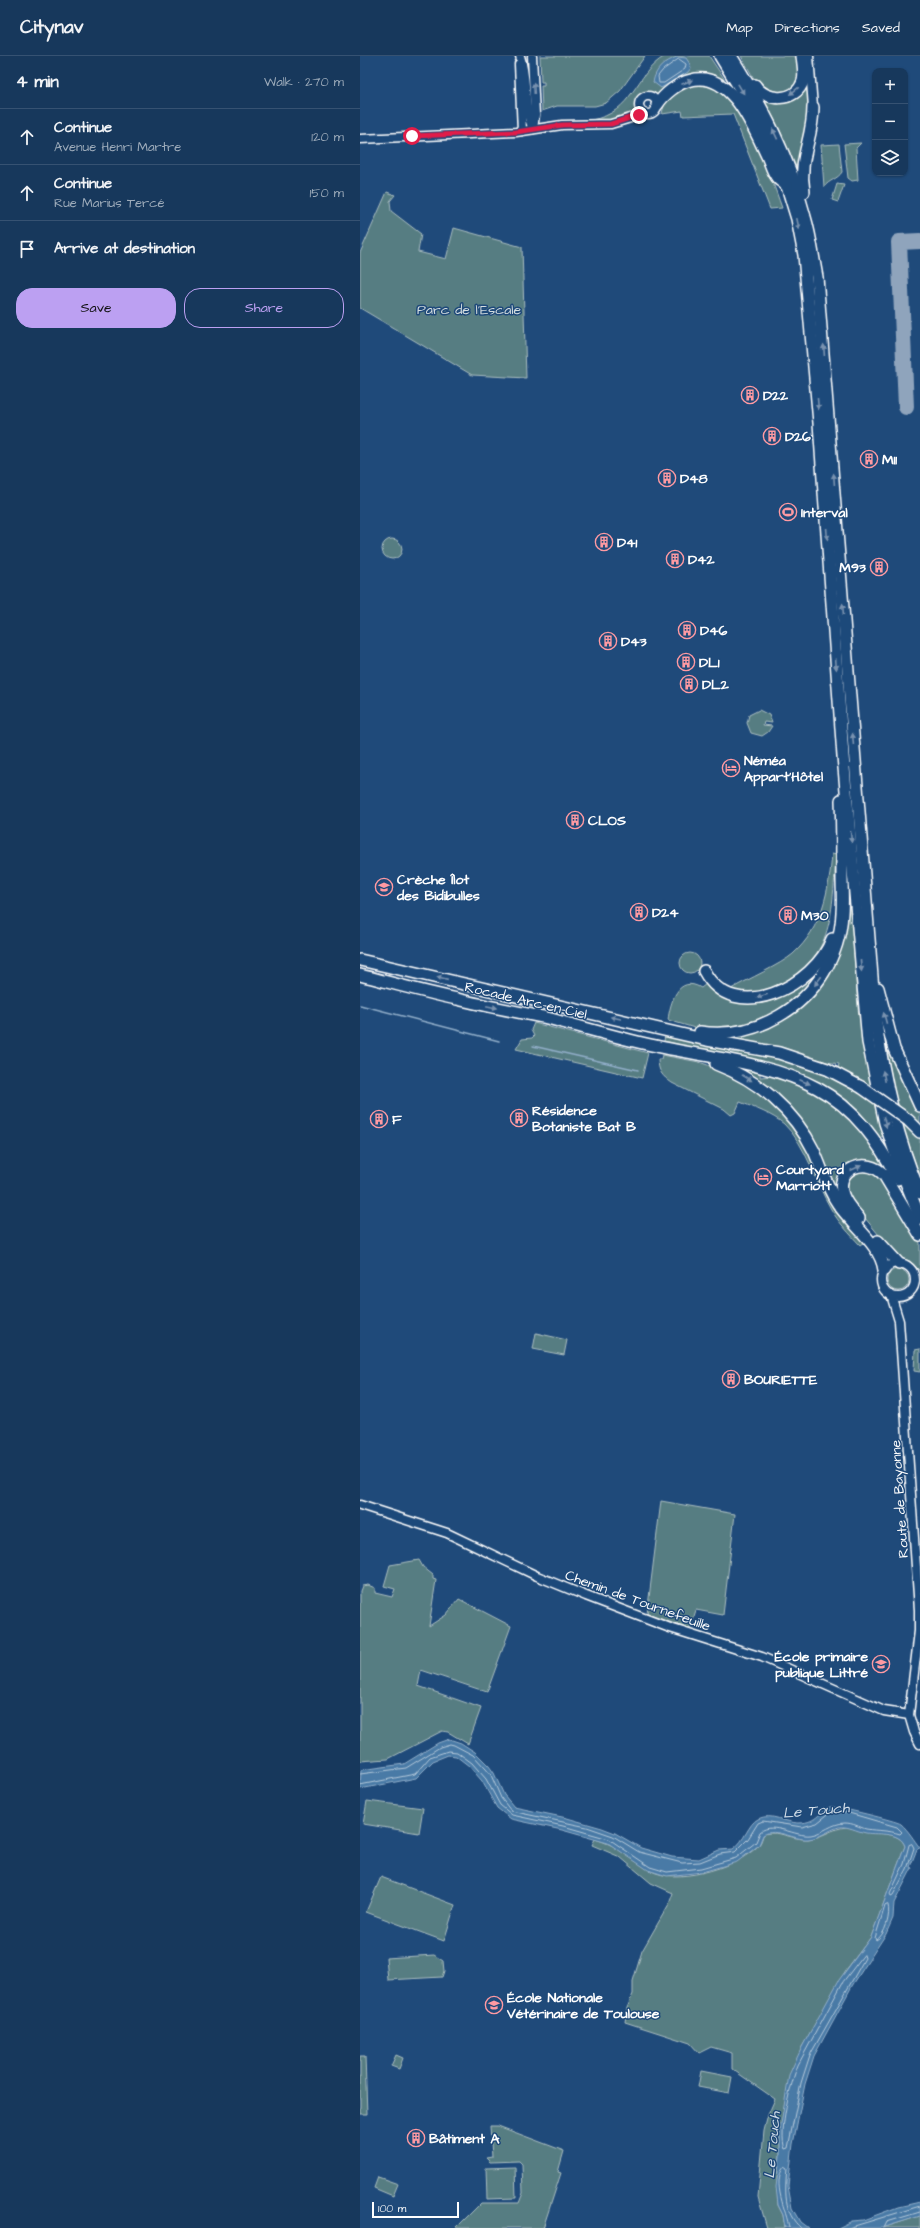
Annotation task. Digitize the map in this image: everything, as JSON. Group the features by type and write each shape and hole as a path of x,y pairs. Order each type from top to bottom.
{"highway":[{"path":"720,56 760,123 806,219 817,278"},
{"path":"731,56 771,124 791,185 809,292 843,756 864,1002 872,1063 891,1141 920,1219"},
{"path":"740,71 764,95 774,98 786,97 795,92 803,82 802,56"},
{"path":"657,105 662,98 688,80 702,78 718,83 736,100 751,123 776,176 791,185"},
{"path":"813,107 811,134 803,158 802,179 816,250 867,905 872,994 882,1067 895,1123 920,1193"},
{"path":"666,1029 670,1027 713,1034 745,1030 773,1020 806,996 824,972 837,942 842,913 841,778 843,756"},
{"path":"704,971 714,984 722,991 742,999 763,996 801,979 815,966 830,945 836,923 842,864"},
{"path":"867,905 883,1011 894,1049 920,1106"},
{"name":"Rocade Arc-en-Ciel","path":"360,960 666,1029"},
{"name":"Rocade Arc-en-Ciel","path":"360,975 456,999 524,1013 686,1052"},
{"path":"666,1029 803,1060 827,1069 861,1086 908,1120 920,1131"},
{"path":"686,1052 784,1075 809,1084 836,1100 861,1122 876,1141 920,1219"},
{"path":"686,1052 690,1056 720,1065 750,1080 770,1095 789,1114 813,1150 836,1202 880,1256 884,1270"},
{"path":"899,1264 846,1202 842,1186 846,1173 861,1165 870,1166 880,1170 920,1235"}],"street":[{"path":"519,56 525,71 528,116 533,129"},
{"path":"519,56 522,131"},
{"path":"532,56 535,115 533,129"},
{"path":"809,56 813,107"},
{"path":"360,139 512,132 562,125 611,124 644,114 653,113 657,105 653,97 644,97 640,101 639,106 644,114"},
{"path":"908,1293 914,1282 916,1274 908,1267 899,1264 892,1265 884,1270 882,1285 891,1296 898,1297 908,1293 920,1288"},
{"name":"Route de Bayonne","path":"899,1321 908,1293"},
{"name":"Route de Bayonne","path":"891,1296 899,1321 919,1610 919,1631 909,1715 914,1732 920,1744"},
{"name":"Chemin de Tournefeuille","path":"360,1505 447,1533 537,1576 581,1594 670,1628 762,1657 884,1711 909,1715"}],"green space":[{"path":"540,56 645,56 620,91 606,103 595,106 557,106 542,111 541,86 544,86 544,82 541,82"},
{"path":"665,56 709,56 725,80 723,82 711,77 658,98 647,91 637,99 635,105 636,112 615,120 591,121 616,110 625,101 646,73"},
{"path":"741,56 792,56 800,59 799,81 787,92 772,94 756,82"},
{"path":"807,73 809,116 797,169 779,128 763,98 780,100"},
{"path":"706,83 720,92 732,104 743,120 753,137 770,174 782,208 770,209 733,114 683,116 682,111 662,114 667,100 672,95 685,88"},
{"path":"861,143 856,148 858,180 852,181 848,178 844,144"},
{"path":"839,144 842,172 824,187 821,145"},
{"path":"837,184 844,185 838,202 832,200"},
{"name":"Parc de l’Escale","path":"387,192 395,195 390,201 391,211 421,234 418,252 446,259 454,228 522,247 526,378 472,375 360,308 360,253"},
{"path":"392,539 399,542 402,549 399,556 392,559 385,556 382,549 385,542"},
{"path":"759,710 769,715 772,723 764,722 763,725 772,726 768,732 762,736 751,733 747,723 749,715"},
{"path":"832,854 836,855 831,913 827,930 820,947 811,962 797,974 778,985 765,990 755,993 744,993 731,989 787,958 803,944 811,933 822,908 829,882"},
{"path":"847,855 858,1009 871,1086 838,1068 839,1064 827,1062 784,1049 725,1038 766,1026 827,973"},
{"path":"690,953 697,956 700,963 697,970 690,973 683,970 680,963 683,956"},
{"path":"815,972 819,975 797,999 763,1020 730,1029 698,1029 668,1020 673,999 681,987 686,985 693,985 701,988 706,984 720,995 735,1002 748,1004 762,1003 775,999 789,992"},
{"path":"882,1022 920,1110 920,1123 896,1103"},
{"path":"534,1023 648,1053 642,1078 516,1049 522,1039 532,1038 534,1036 531,1030"},
{"path":"665,1035 724,1047 730,1052 739,1053 740,1050 806,1065 855,1087 874,1102 883,1136 878,1139 845,1103 722,1055 664,1041"},
{"path":"662,1055 699,1062 722,1070 759,1090 790,1121 864,1242 860,1245 844,1228 834,1214 825,1198 805,1153 792,1133 784,1124 769,1114 740,1102 735,1113 731,1115 724,1109 672,1083 660,1070 658,1059 661,1059"},
{"path":"747,1070 760,1073 760,1077 774,1076 811,1089 838,1106 876,1147 879,1157 886,1165 897,1186 887,1173 877,1164 865,1161 857,1162 848,1166 841,1201 813,1142 745,1074"},
{"path":"900,1119 920,1137 920,1177"},
{"path":"867,1169 879,1175 920,1243 920,1271 910,1261 897,1257 851,1201 847,1188 849,1180 855,1174"},
{"path":"898,1269 906,1272 909,1280 906,1288 898,1291 890,1288 887,1280 890,1272"},
{"path":"536,1333 567,1340 564,1355 533,1349"},
{"path":"920,1349 920,1372 914,1371 915,1350"},
{"path":"661,1501 735,1514 723,1615 696,1610 690,1629 647,1614"},
{"path":"419,1560 423,1567 433,1575 433,1579 436,1580 429,1626 446,1615 459,1599 511,1626 487,1692 421,1670 418,1686 481,1708 468,1744 448,1732 442,1731 388,1759 360,1761 360,1591 362,1586 368,1585 375,1588 375,1593 392,1597 395,1589 384,1586 390,1565"},
{"path":"367,1801 423,1808 419,1833 363,1824"},
{"path":"847,1827 867,1832 892,1835 898,1837 905,1846 871,1937 846,1970 802,2047 785,2103 780,2131 780,2156 777,2177 778,2205 783,2215 785,2228 767,2228 758,2197 764,2131 768,2115 775,2099 732,2069 732,2053 711,2047 699,2053 690,2043 625,2022 627,2008 633,1994 633,1981 642,1951 669,1904 673,1893 651,1883 620,1857 592,1845 595,1839 620,1850 656,1873 667,1876 681,1876 710,1871 739,1860 759,1845 764,1834 775,1833 808,1839"},
{"path":"381,1877 455,1905 444,1941 366,1912"},
{"path":"434,1955 443,1961 444,1971 442,1977 388,1980 386,1958"},
{"path":"396,2055 403,2058 399,2069 391,2066"},
{"path":"360,2056 365,2056 367,2114 360,2114"},
{"path":"701,2071 732,2077 729,2093 698,2087"},
{"path":"490,2126 498,2126 564,2151 558,2172 561,2173 543,2228 456,2228 481,2203 519,2203 523,2193 522,2164 519,2161 490,2162 486,2158 492,2157"},
{"path":"515,2167 516,2198 487,2199 486,2168"},
{"path":"378,2177 398,2184 393,2196 374,2188"},
{"path":"920,2216 920,2228 882,2228"}],"water":[{"path":"677,57 686,58 691,68 688,72 661,88 653,82 658,69 664,63"},
{"path":"449,1739 461,1743 475,1752 489,1766 494,1773 504,1795 514,1807 567,1818 602,1828 615,1833 641,1848 672,1857 699,1859 719,1850 733,1849 741,1842 752,1825 758,1819 763,1817 773,1817 794,1823 811,1821 830,1807 854,1811 897,1822 901,1824 911,1835 920,1848 917,1849 910,1867 912,1868 894,1903 893,1918 886,1934 852,1986 814,2056 805,2084 793,2144 788,2186 792,2208 800,2222 808,2228 785,2228 783,2215 778,2205 776,2187 780,2156 780,2131 789,2075 802,2047 839,1980 871,1937 905,1846 902,1841 894,1836 866,1833 843,1827 835,1828 808,1839 796,1838 773,1832 763,1835 759,1845 737,1862 702,1872 667,1876 648,1870 608,1843 562,1830 511,1819 497,1808 482,1781 469,1766 456,1756 448,1755 433,1761 416,1778 360,1789 361,1770 404,1764 438,1743"},
{"path":"920,2202 920,2216 882,2228 838,2228 852,2221 863,2220 898,2207"}],"waterway":[{"path":"360,1005 499,1041"},
{"path":"533,1046 638,1070"}],"taxiway":[{"path":"906,407 899,242 920,241"}],"place":[{"name":"D22","path":"750,395"},
{"name":"D26","path":"772,436"},
{"name":"M11","path":"869,459"},
{"name":"D48","path":"667,478"},
{"name":"Interval","path":"788,512"},
{"name":"D41","path":"604,542"},
{"name":"D42","path":"675,559"},
{"name":"M93","path":"879,567"},
{"name":"D46","path":"687,630"},
{"name":"D43","path":"608,641"},
{"name":"DL1","path":"686,662"},
{"name":"DL2","path":"689,684"},
{"name":"Néméa Appart'Hôtel","path":"731,768"},
{"name":"CLOS","path":"575,820"},
{"name":"Crèche Îlot des Bidibulles","path":"384,887"},
{"name":"D24","path":"639,912"},
{"name":"M30","path":"788,915"},
{"name":"Résidence Botaniste Bat B","path":"519,1118"},
{"name":"F","path":"379,1119"},
{"name":"Courtyard Marriott","path":"763,1177"},
{"name":"BOURIETTE","path":"731,1379"},
{"name":"École primaire publique Littré","path":"881,1664"},
{"name":"École Nationale Vétérinaire de Toulouse","path":"494,2005"},
{"name":"Bâtiment A","path":"416,2138"}],"route":[{"path":"412,136 516,132 562,125 611,124 639,115"}],"water label":[{"name":"Le Touch","path":"816,1810"},
{"name":"Le Touch","path":"772,2145"}]}
